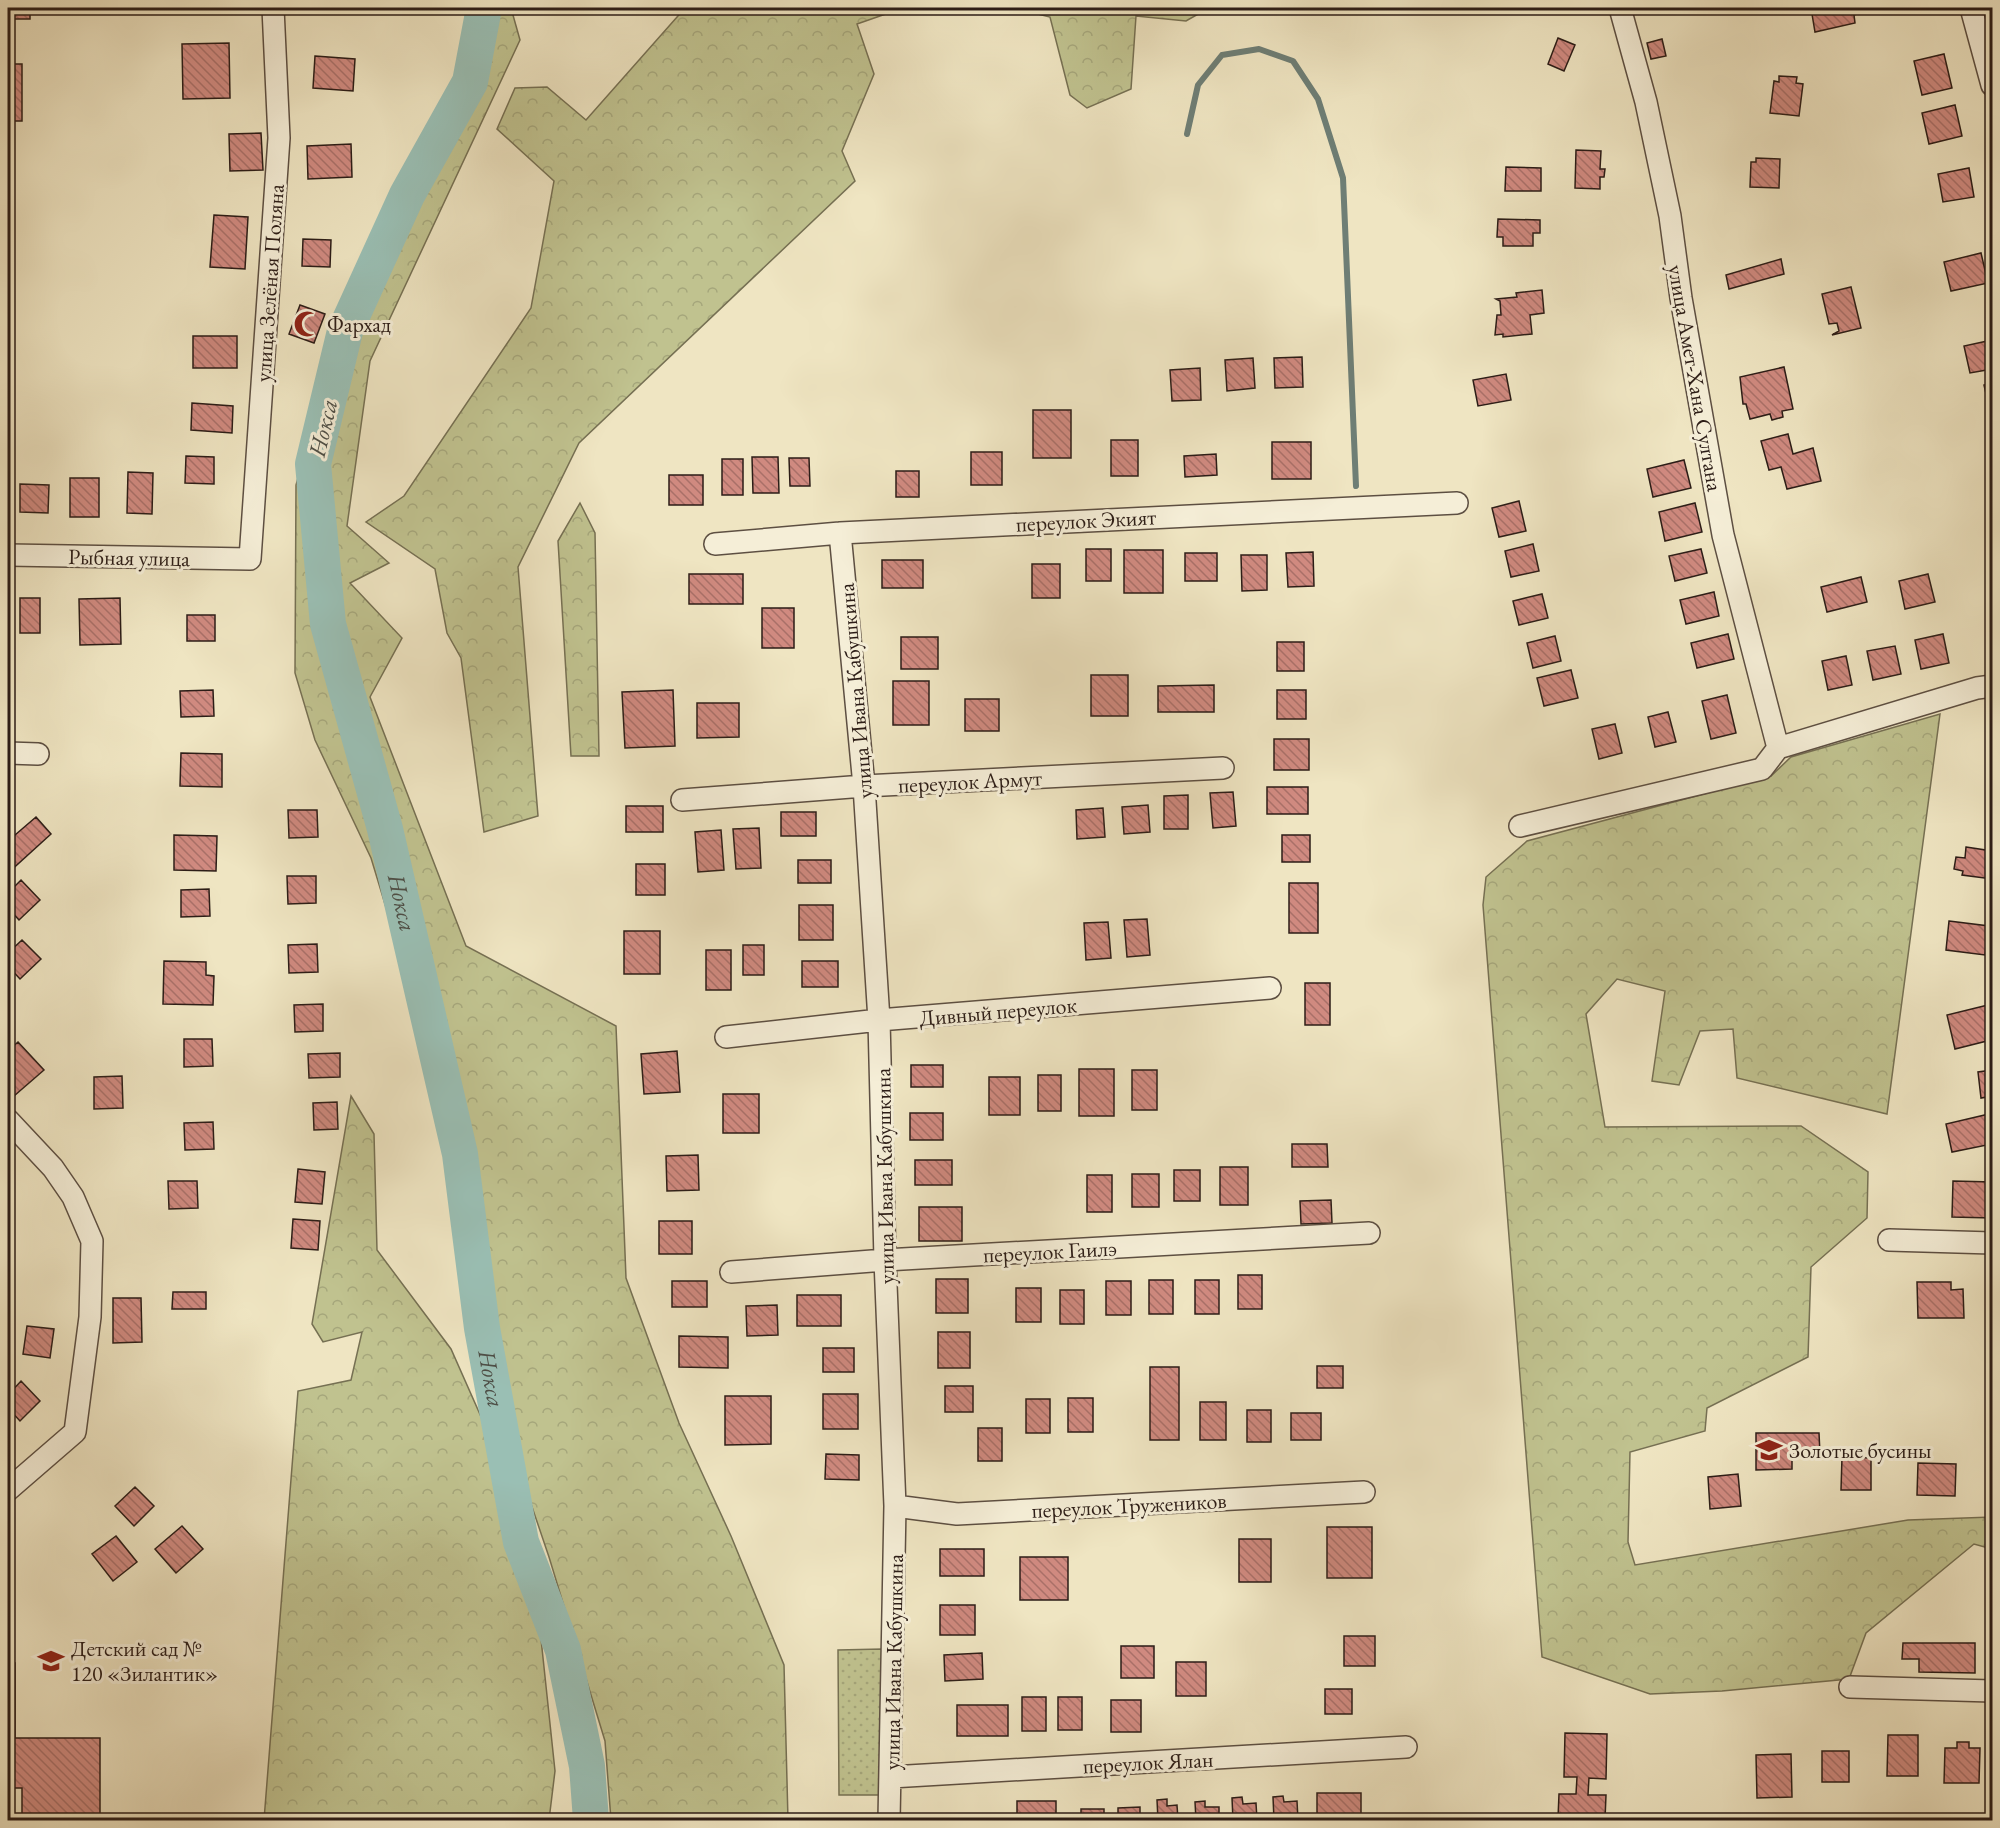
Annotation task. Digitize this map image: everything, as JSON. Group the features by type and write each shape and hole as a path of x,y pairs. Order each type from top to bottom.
{"street":[{"name":"улица Зелёная Поляна","path":"250,559 279,138 273,8"},
{"name":"улица Амет-Хана Султана","path":"1620,8 1646,102 1670,216 1683,309 1723,535 1778,748"},
{"path":"1971,8 1992,85"},
{"name":"переулок Экият","path":"715,544 840,533 1457,503"},
{"name":"улица Ивана Кабушкина","path":"840,533 864,786 879,1020 885,1260 895,1506 889,1821"},
{"name":"Рыбная улица","path":"8,555 250,559"},
{"path":"1520,826 1762,769 1778,748 1977,688 1992,686"},
{"path":"8,753 38,754"},
{"name":"переулок Армут","path":"682,800 864,786 1223,768"},
{"name":"Дивный переулок","path":"726,1037 879,1020 1270,988"},
{"path":"8,1120 53,1168 73,1197 92,1242 90,1317 75,1432 8,1490"},
{"name":"переулок Гаилэ","path":"731,1272 885,1260 1369,1233"},
{"path":"1889,1240 1992,1243"},
{"name":"переулок Тружеников","path":"895,1506 957,1514 1364,1492"},
{"path":"1850,1687 1992,1691"},
{"name":"переулок Ялан","path":"891,1776 1406,1747"}],"green space":[{"path":"471,8 511,8 520,40 370,361 347,526 389,563 350,583 402,638 370,697 466,946 616,1026 626,1278 679,1423 731,1536 784,1665 788,1820 611,1820 605,1741 549,1557 468,1318 438,1118 412,993 371,858 315,740 295,673 296,485 339,330 403,185 458,83"},
{"path":"685,8 903,8 857,24 874,74 842,151 855,181 579,443 518,567 538,816 484,832 461,658 447,633 435,569 366,522 404,496 531,308 554,181 497,129 515,88 547,87 586,120"},
{"path":"1013,8 1209,8 1186,21 1136,16 1131,89 1087,108 1070,95 1050,17"},
{"path":"580,503 595,533 599,756 571,756 558,541"},
{"path":"1940,714 1887,1114 1737,1078 1733,1029 1700,1031 1679,1085 1652,1081 1665,991 1617,979 1586,1014 1605,1127 1801,1126 1868,1172 1867,1218 1811,1267 1808,1357 1707,1408 1705,1431 1630,1452 1628,1542 1635,1565 1908,1520 1992,1517 1992,1549 1974,1544 1866,1633 1849,1679 1722,1691 1650,1694 1542,1657 1483,905 1486,877 1527,841 1771,776 1791,757"},
{"path":"351,1096 374,1134 377,1250 451,1349 513,1489 534,1573 555,1771 549,1820 264,1820 298,1391 351,1380 362,1332 323,1342 312,1324"},
{"path":"882,1649 884,1795 839,1795 838,1650"}],"building":[{"path":"8,8 30,8 30,19 8,19"},
{"path":"1811,8 1858,8 1859,13 1854,15 1855,23 1815,32"},
{"path":"1558,38 1575,45 1564,71 1548,64"},
{"path":"1662,39 1666,56 1651,59 1647,43"},
{"path":"229,43 230,98 183,99 182,44"},
{"path":"1944,54 1952,88 1922,95 1914,61"},
{"path":"315,56 355,59 353,91 313,88"},
{"path":"8,64 22,64 22,121 8,121"},
{"path":"1779,76 1797,77 1796,83 1803,84 1799,116 1770,113 1774,81 1779,82"},
{"path":"1955,105 1962,136 1929,144 1922,113"},
{"path":"261,133 263,170 230,171 229,134"},
{"path":"351,144 352,177 308,179 307,146"},
{"path":"1576,150 1601,151 1600,169 1605,169 1604,177 1600,177 1600,189 1575,188"},
{"path":"1756,158 1780,159 1779,188 1750,187 1751,162 1756,162"},
{"path":"1506,167 1541,168 1541,191 1505,191"},
{"path":"1969,168 1974,197 1943,202 1938,174"},
{"path":"214,215 248,217 245,269 210,267"},
{"path":"1498,219 1540,220 1540,233 1533,233 1533,246 1503,246 1503,237 1497,237"},
{"path":"303,239 331,240 330,267 302,266"},
{"path":"1981,253 1988,283 1951,291 1944,262"},
{"path":"1781,259 1784,274 1729,289 1726,275"},
{"path":"1851,287 1861,328 1832,335 1839,331 1837,323 1829,324 1822,294"},
{"path":"1542,290 1544,313 1530,315 1532,334 1503,337 1503,334 1495,335 1497,315 1501,315 1500,301 1496,299 1517,297 1516,293"},
{"name":"Фархад","path":"300,305 325,314 314,343 289,334"},
{"path":"193,336 237,336 237,368 193,368"},
{"path":"1992,340 1992,369 1970,373 1964,346"},
{"path":"1302,357 1303,387 1275,388 1274,358"},
{"path":"1253,358 1255,388 1227,391 1225,360"},
{"path":"1784,367 1793,409 1782,411 1783,417 1772,420 1770,414 1750,419 1746,404 1743,404 1740,377"},
{"path":"1200,368 1201,400 1172,401 1170,370"},
{"path":"1506,374 1511,400 1478,406 1473,380"},
{"path":"1992,383 1992,420 1984,385"},
{"path":"192,403 233,406 232,433 191,430"},
{"path":"1033,410 1071,410 1071,458 1033,458"},
{"path":"1788,434 1793,454 1813,448 1821,481 1787,489 1781,467 1769,470 1761,441"},
{"path":"1111,440 1138,440 1138,476 1111,476"},
{"path":"1272,442 1311,442 1311,479 1272,479"},
{"path":"971,452 1002,452 1002,485 971,485"},
{"path":"1216,454 1217,475 1185,477 1184,456"},
{"path":"186,456 214,457 214,484 185,483"},
{"path":"752,457 778,457 779,493 753,493"},
{"path":"789,458 809,458 810,486 790,486"},
{"path":"722,459 743,459 743,495 722,495"},
{"path":"1684,460 1691,488 1653,497 1647,469"},
{"path":"896,471 919,471 919,497 896,497"},
{"path":"128,472 153,473 152,514 127,513"},
{"path":"669,475 703,475 703,505 669,505"},
{"path":"70,478 99,478 99,517 70,517"},
{"path":"20,484 49,485 48,513 20,512"},
{"path":"1519,501 1526,531 1499,537 1492,508"},
{"path":"1695,503 1702,532 1665,541 1659,512"},
{"path":"1533,544 1539,571 1511,577 1505,551"},
{"path":"1086,549 1111,549 1111,581 1086,581"},
{"path":"1701,549 1707,573 1675,581 1669,556"},
{"path":"1124,550 1163,550 1163,593 1124,593"},
{"path":"1313,552 1314,586 1288,587 1286,553"},
{"path":"1185,553 1217,553 1217,581 1185,581"},
{"path":"1241,555 1267,555 1267,590 1242,591"},
{"path":"882,560 923,560 923,588 882,588"},
{"path":"1032,564 1060,564 1060,598 1032,598"},
{"path":"689,574 743,574 743,604 689,604"},
{"path":"1928,574 1935,602 1905,609 1899,581"},
{"path":"1861,577 1867,602 1827,612 1821,587"},
{"path":"1714,592 1719,616 1686,624 1680,600"},
{"path":"1542,594 1548,618 1519,625 1513,601"},
{"path":"20,598 40,598 40,633 20,633"},
{"path":"120,598 121,644 80,645 79,599"},
{"path":"762,608 794,608 794,648 762,648"},
{"path":"187,615 215,615 215,641 187,641"},
{"path":"1728,634 1734,659 1697,668 1691,643"},
{"path":"1943,634 1949,663 1921,669 1915,640"},
{"path":"1555,636 1561,661 1533,668 1527,643"},
{"path":"901,637 938,637 938,669 901,669"},
{"path":"1277,642 1304,642 1304,671 1277,671"},
{"path":"1895,646 1901,674 1873,680 1867,651"},
{"path":"1846,656 1852,685 1828,690 1822,661"},
{"path":"1571,670 1578,698 1544,706 1537,678"},
{"path":"1091,675 1128,675 1128,716 1091,716"},
{"path":"893,681 929,681 929,725 893,725"},
{"path":"1214,685 1214,712 1158,712 1158,686"},
{"path":"213,690 214,716 181,717 180,691"},
{"path":"673,690 675,746 625,748 622,692"},
{"path":"1277,690 1306,690 1306,719 1277,719"},
{"path":"1727,695 1736,733 1711,739 1702,701"},
{"path":"965,699 999,699 999,731 965,731"},
{"path":"697,703 739,703 739,737 697,738"},
{"path":"1668,712 1676,742 1655,747 1648,717"},
{"path":"1615,724 1622,753 1599,759 1592,729"},
{"path":"1274,739 1309,739 1309,770 1274,770"},
{"path":"181,753 222,754 222,787 180,786"},
{"path":"1267,787 1308,787 1308,814 1267,814"},
{"path":"1233,792 1236,826 1213,828 1210,793"},
{"path":"1188,795 1188,829 1164,829 1164,796"},
{"path":"1148,805 1150,832 1124,834 1122,807"},
{"path":"626,806 663,806 663,832 626,832"},
{"path":"1103,808 1105,837 1077,839 1076,810"},
{"path":"288,810 317,810 318,837 289,838"},
{"path":"781,812 816,812 816,836 781,836"},
{"path":"36,817 51,834 8,873 8,841"},
{"path":"759,828 761,868 736,869 733,829"},
{"path":"721,830 724,870 698,872 695,832"},
{"path":"174,835 217,836 216,871 174,870"},
{"path":"1282,835 1310,835 1310,862 1282,862"},
{"path":"1966,847 1992,851 1992,879 1962,875 1963,871 1954,869 1956,857 1965,858"},
{"path":"798,860 831,860 831,883 798,883"},
{"path":"636,864 665,864 665,895 636,895"},
{"path":"287,876 316,876 316,903 288,904"},
{"path":"21,880 40,900 19,920 8,908 8,893"},
{"path":"1289,883 1318,883 1318,933 1289,933"},
{"path":"209,889 210,916 181,917 181,890"},
{"path":"799,905 833,905 833,940 799,940"},
{"path":"1147,919 1150,955 1127,957 1124,920"},
{"path":"1949,921 1989,926 1985,955 1946,950"},
{"path":"1108,922 1111,958 1086,960 1084,923"},
{"path":"624,931 660,931 660,974 624,974"},
{"path":"22,940 41,959 20,979 8,966 8,953"},
{"path":"317,944 318,972 289,973 288,945"},
{"path":"743,945 764,945 764,975 743,975"},
{"path":"706,950 731,950 731,990 706,990"},
{"path":"164,961 206,962 206,975 214,976 213,1005 163,1004"},
{"path":"802,961 838,961 838,987 802,987"},
{"path":"1305,983 1330,983 1330,1025 1305,1025"},
{"path":"323,1004 323,1031 295,1032 294,1005"},
{"path":"1992,1004 1992,1046 1991,1040 1955,1049 1947,1015"},
{"path":"184,1039 212,1039 213,1066 184,1067"},
{"path":"18,1042 44,1070 14,1096 8,1089 8,1051"},
{"path":"677,1051 680,1092 644,1094 641,1054"},
{"path":"340,1053 340,1077 309,1078 308,1054"},
{"path":"911,1065 943,1065 943,1087 911,1087"},
{"path":"1079,1069 1114,1069 1114,1116 1079,1116"},
{"path":"1132,1070 1157,1070 1157,1110 1132,1110"},
{"path":"1992,1070 1992,1096 1981,1098 1978,1072"},
{"path":"1038,1075 1061,1075 1061,1111 1038,1111"},
{"path":"122,1076 123,1108 94,1109 94,1077"},
{"path":"989,1077 1020,1077 1020,1115 989,1115"},
{"path":"723,1094 759,1094 759,1133 723,1133"},
{"path":"337,1102 338,1129 314,1130 313,1103"},
{"path":"910,1113 943,1113 943,1140 910,1140"},
{"path":"1989,1114 1992,1144 1952,1152 1946,1124"},
{"path":"213,1122 214,1149 185,1150 184,1123"},
{"path":"1292,1144 1327,1144 1328,1167 1292,1167"},
{"path":"698,1155 699,1190 667,1191 666,1156"},
{"path":"915,1160 952,1160 952,1185 915,1185"},
{"path":"1220,1167 1248,1167 1248,1205 1220,1205"},
{"path":"298,1169 325,1172 322,1204 295,1202"},
{"path":"1174,1170 1200,1170 1200,1201 1174,1201"},
{"path":"1132,1174 1159,1174 1159,1207 1132,1207"},
{"path":"1087,1175 1112,1175 1112,1212 1087,1212"},
{"path":"168,1181 197,1181 198,1208 169,1209"},
{"path":"1953,1181 1992,1182 1992,1218 1952,1217"},
{"path":"1331,1200 1332,1223 1301,1224 1300,1201"},
{"path":"919,1207 962,1207 962,1241 919,1241"},
{"path":"293,1219 320,1221 318,1250 291,1248"},
{"path":"659,1221 692,1221 692,1254 659,1254"},
{"path":"1238,1275 1262,1275 1262,1309 1238,1309"},
{"path":"936,1279 968,1279 968,1313 936,1313"},
{"path":"1149,1280 1173,1280 1173,1314 1149,1314"},
{"path":"1195,1280 1219,1280 1219,1314 1195,1314"},
{"path":"672,1281 707,1281 707,1307 672,1307"},
{"path":"1106,1281 1131,1281 1131,1315 1106,1315"},
{"path":"1917,1282 1951,1282 1951,1290 1963,1289 1964,1318 1918,1318"},
{"path":"1016,1288 1041,1288 1041,1322 1016,1322"},
{"path":"1060,1290 1084,1290 1084,1324 1060,1324"},
{"path":"173,1292 206,1292 206,1309 172,1309"},
{"path":"797,1295 841,1295 841,1326 797,1326"},
{"path":"113,1298 141,1298 142,1342 113,1343"},
{"path":"777,1305 778,1335 747,1336 746,1306"},
{"path":"27,1326 54,1329 50,1358 23,1354"},
{"path":"938,1332 970,1332 970,1368 938,1368"},
{"path":"679,1336 728,1337 728,1368 679,1367"},
{"path":"823,1348 854,1348 854,1372 823,1372"},
{"path":"1317,1366 1343,1366 1343,1388 1317,1388"},
{"path":"1150,1367 1179,1367 1179,1440 1150,1440"},
{"path":"21,1381 40,1401 20,1421 8,1408 8,1395"},
{"path":"945,1386 973,1386 973,1412 945,1412"},
{"path":"823,1394 858,1394 858,1429 823,1429"},
{"path":"725,1396 771,1396 771,1444 725,1445"},
{"path":"1068,1398 1093,1398 1093,1432 1068,1432"},
{"path":"1026,1399 1050,1399 1050,1433 1026,1433"},
{"path":"1200,1402 1226,1402 1226,1440 1200,1440"},
{"path":"1247,1410 1271,1410 1271,1442 1247,1442"},
{"path":"1291,1413 1321,1413 1321,1440 1291,1440"},
{"path":"978,1428 1002,1428 1002,1461 978,1461"},
{"path":"1756,1433 1819,1433 1820,1454 1792,1454 1792,1469 1756,1470"},
{"path":"826,1454 859,1455 859,1480 825,1479"},
{"path":"1842,1457 1871,1458 1871,1490 1841,1490"},
{"path":"1918,1463 1956,1464 1955,1496 1917,1495"},
{"path":"1738,1474 1741,1506 1710,1509 1708,1477"},
{"path":"135,1487 154,1506 134,1526 115,1506"},
{"path":"182,1526 203,1549 176,1573 155,1549"},
{"path":"1327,1527 1372,1527 1372,1578 1327,1578"},
{"path":"116,1536 137,1562 113,1581 92,1554"},
{"path":"1239,1539 1271,1539 1271,1582 1239,1582"},
{"path":"940,1549 984,1549 984,1576 940,1576"},
{"path":"1020,1557 1068,1557 1068,1600 1020,1600"},
{"path":"940,1605 975,1605 975,1635 940,1635"},
{"path":"1344,1636 1375,1636 1375,1666 1344,1666"},
{"path":"1903,1643 1975,1643 1975,1673 1919,1672 1919,1659 1902,1659"},
{"path":"1121,1646 1154,1646 1154,1678 1121,1678"},
{"path":"982,1653 983,1679 945,1681 944,1655"},
{"path":"1176,1662 1206,1662 1206,1696 1176,1696"},
{"path":"8,1663 15,1663 15,1738 100,1738 100,1820 22,1820 22,1788 8,1788"},
{"path":"1325,1689 1352,1689 1352,1714 1325,1714"},
{"path":"1022,1697 1046,1697 1046,1731 1022,1731"},
{"path":"1058,1697 1082,1697 1082,1730 1058,1730"},
{"path":"1111,1700 1141,1700 1141,1732 1111,1732"},
{"path":"957,1705 1008,1705 1008,1736 957,1736"},
{"path":"1565,1733 1607,1734 1606,1779 1589,1778 1588,1795 1606,1795 1605,1819 1558,1818 1559,1794 1576,1794 1577,1777 1564,1777"},
{"path":"1888,1735 1918,1735 1918,1776 1887,1776"},
{"path":"1957,1742 1969,1742 1969,1748 1980,1748 1979,1783 1944,1783 1945,1748 1957,1748"},
{"path":"1822,1751 1849,1751 1849,1782 1822,1782"},
{"path":"1791,1754 1792,1797 1757,1798 1756,1755"},
{"path":"1317,1793 1361,1793 1361,1820 1317,1820"},
{"path":"1283,1796 1284,1802 1297,1801 1298,1820 1274,1820 1273,1797"},
{"path":"1242,1797 1243,1804 1256,1803 1257,1820 1233,1820 1232,1798"},
{"path":"1167,1799 1167,1806 1177,1805 1178,1820 1158,1820 1157,1800"},
{"path":"1017,1801 1056,1801 1056,1820 1017,1820"},
{"path":"1205,1801 1205,1807 1219,1807 1219,1820 1196,1820 1195,1802"},
{"path":"1140,1807 1140,1820 1118,1820 1118,1808"},
{"path":"1081,1809 1104,1809 1104,1820 1081,1820"}],"waterway":[{"name":"Нокса","path":"484,8 470,82 407,195 345,331 313,464 328,624 385,829 460,1154 482,1328 521,1542 563,1650 587,1766 591,1820"},
{"path":"1187,134 1198,85 1222,55 1259,49 1293,61 1318,99 1343,178 1356,486"}],"place":[{"name":"Фархад","path":"307,324"},
{"name":"Золотые бусины","path":"1769,1450"},
{"name":"Детский сад № 120 «Зилантик»","path":"51,1661"}]}
